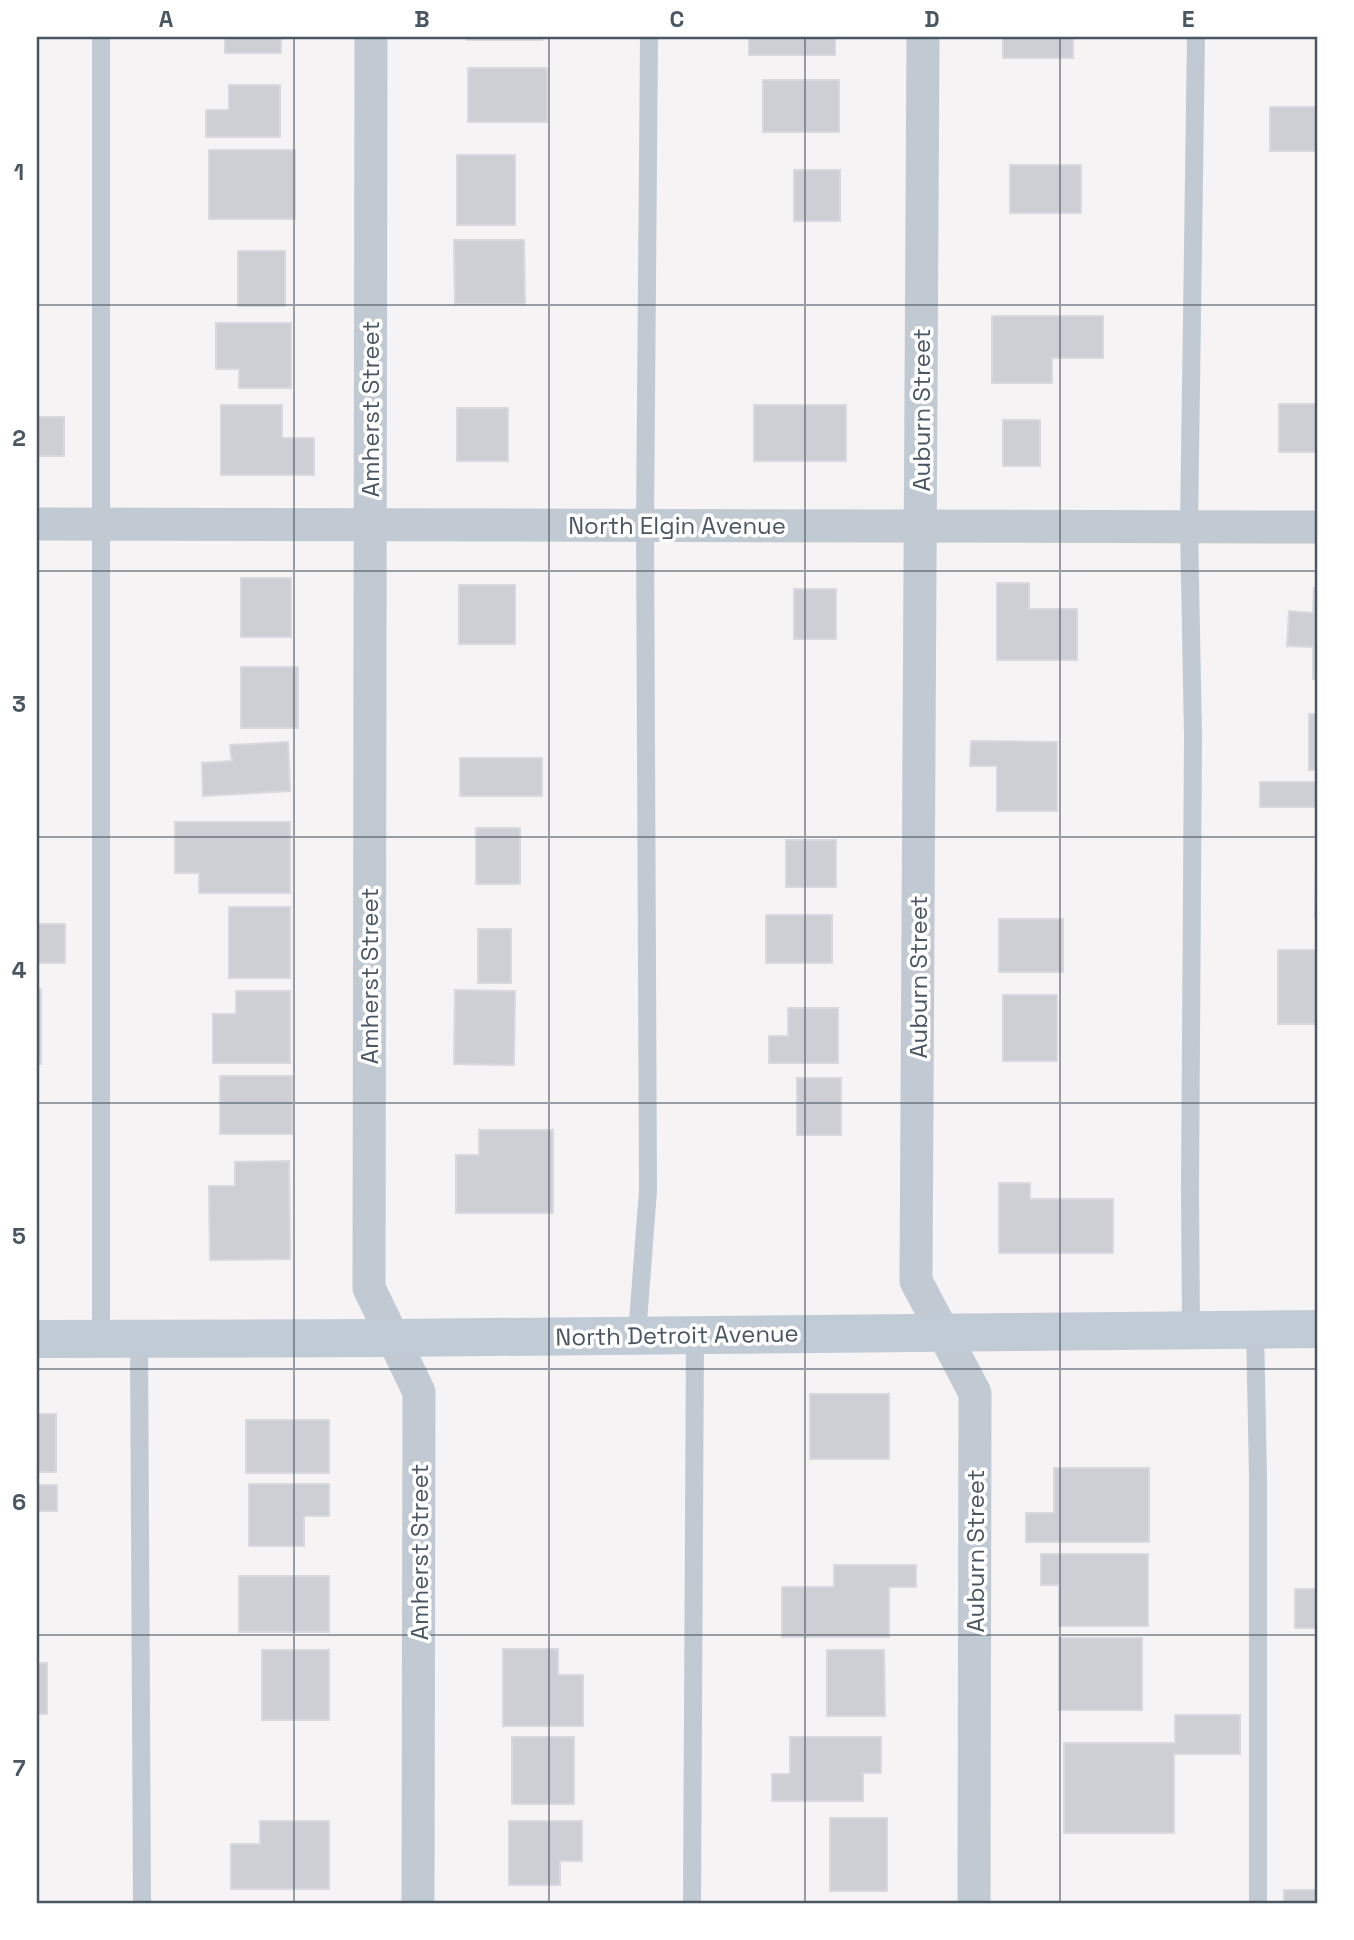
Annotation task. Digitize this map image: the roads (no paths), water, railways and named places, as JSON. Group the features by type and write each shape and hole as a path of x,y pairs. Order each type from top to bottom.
{"street":[{"name":"Amherst Street","path":"371,37 369,1288 419,1392 418,1903"},
{"name":"Auburn Street","path":"923,37 916,1281 975,1393 974,1903"},
{"name":"North Elgin Avenue","path":"37,524 1317,527"},
{"name":"North Detroit Avenue","path":"37,1339 1317,1329"}],"lane":[{"path":"101,37 101,1339"},
{"path":"636,1335 648,1190 645,525 649,37"},
{"path":"1191,1330 1193,736 1189,527 1196,37"},
{"path":"1255,1330 1258,1476 1258,1903"},
{"path":"692,1903 695,1335"},
{"path":"139,1338 142,1903"}]}
